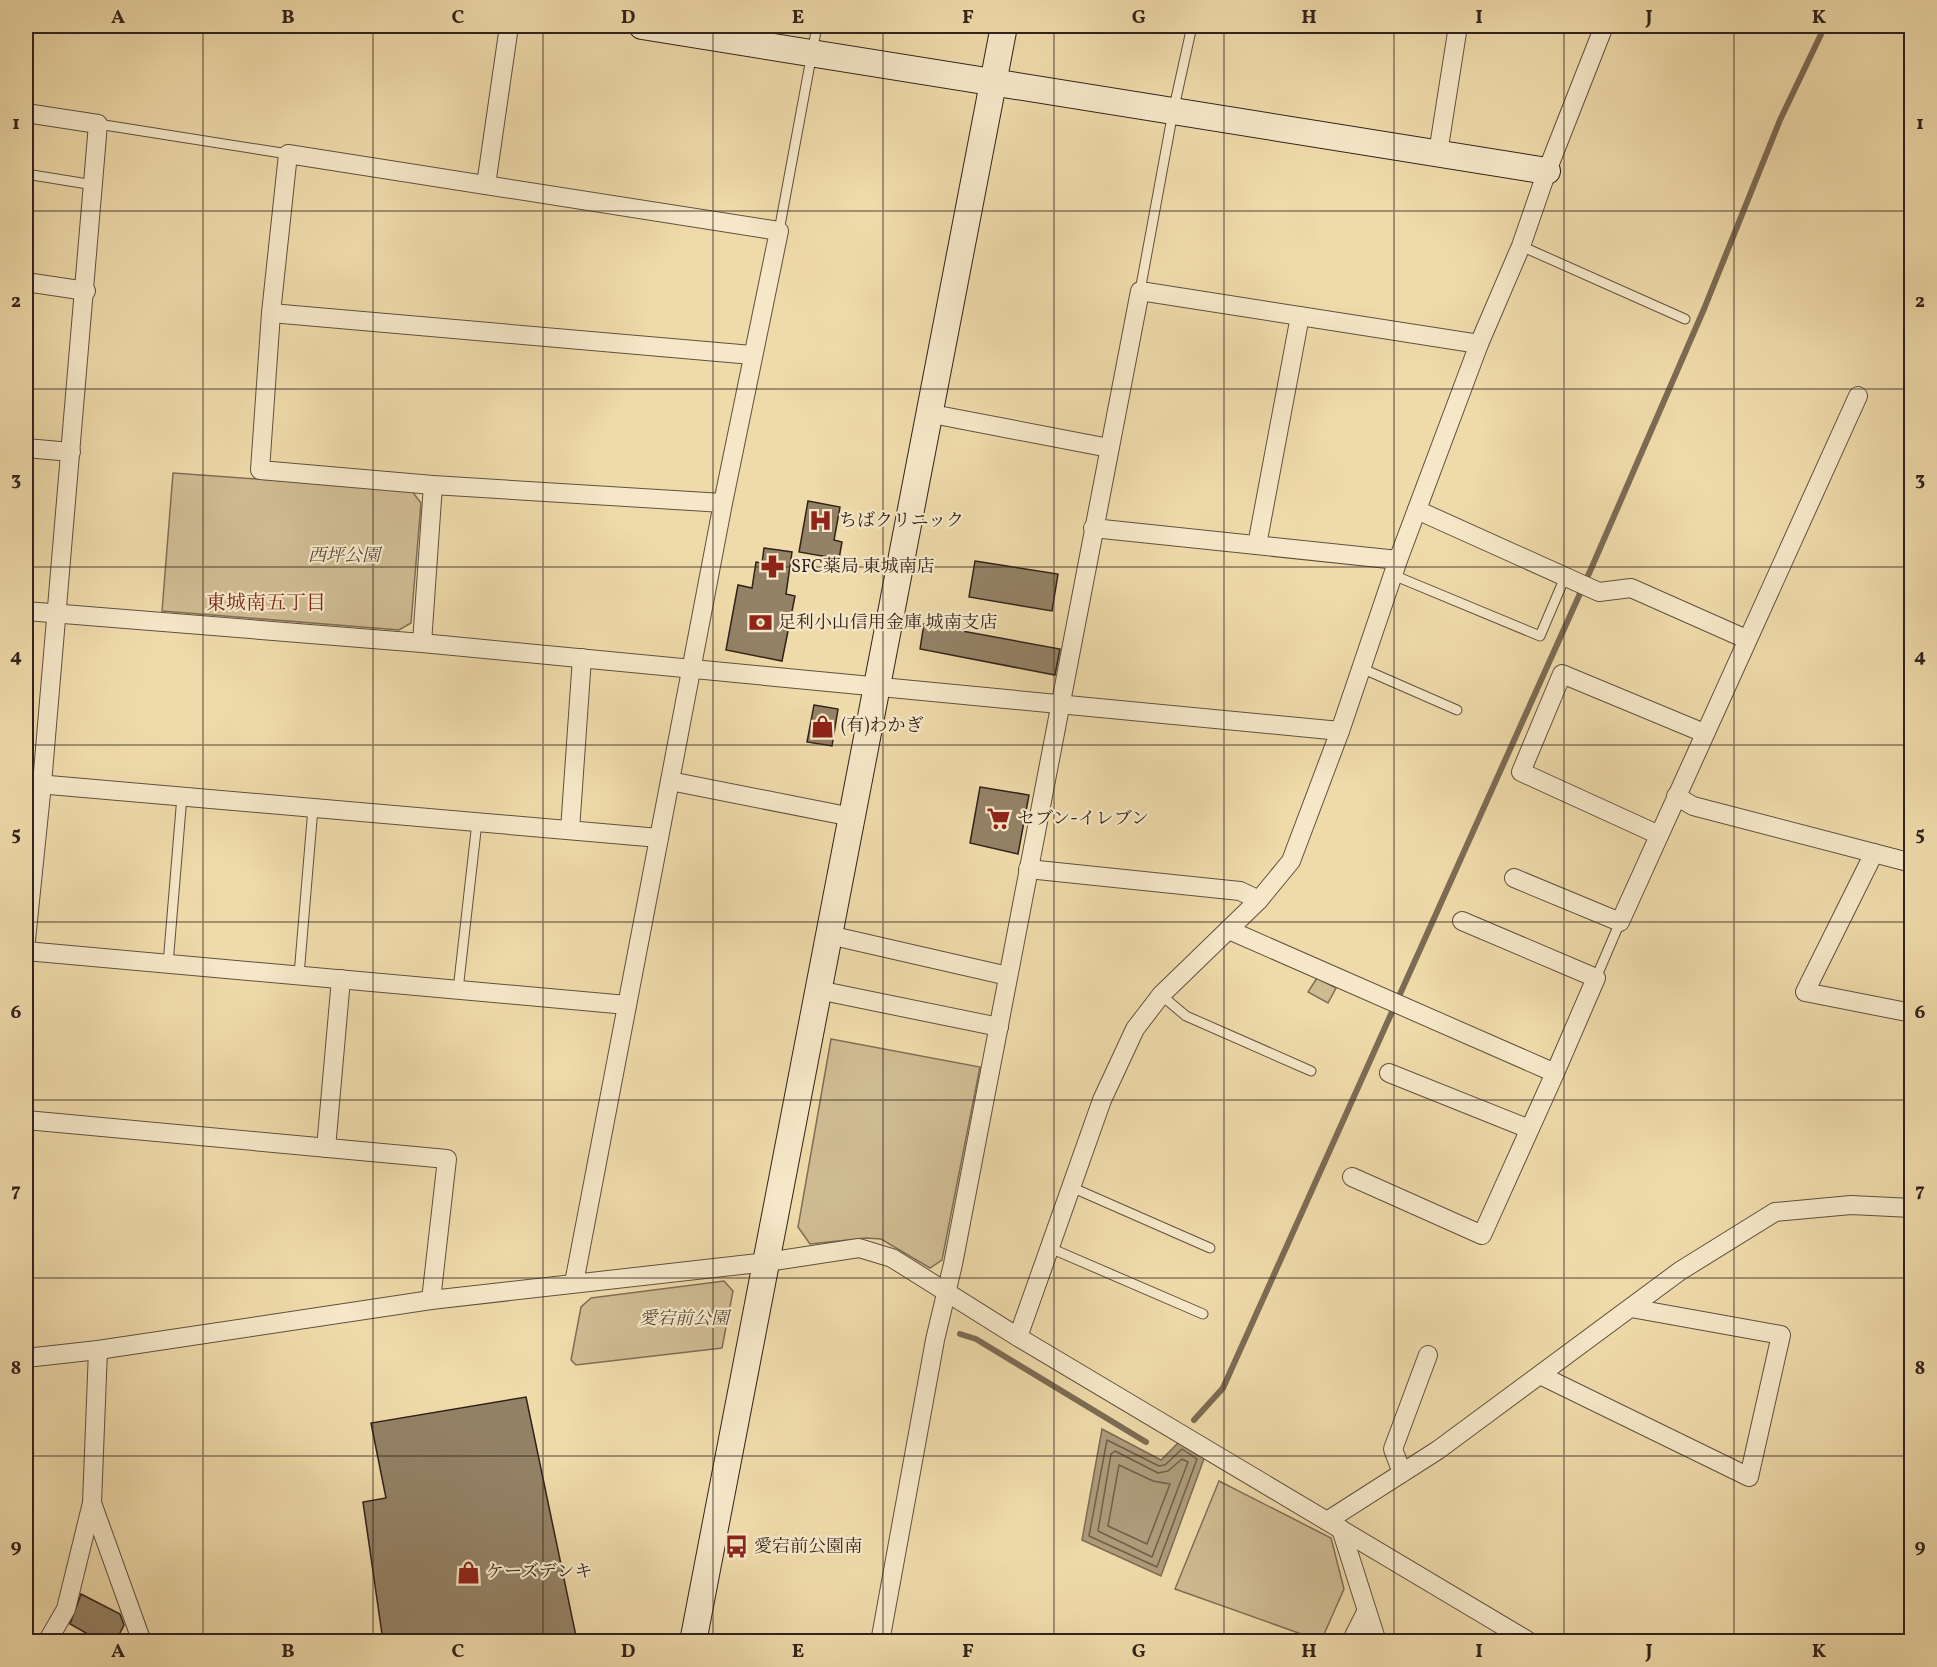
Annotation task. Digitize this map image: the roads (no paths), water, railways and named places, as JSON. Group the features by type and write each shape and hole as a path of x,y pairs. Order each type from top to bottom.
{"street":[{"path":"486,185 509,26"},
{"path":"642,26 1547,171"},
{"path":"693,1641 877,686 927,413 1004,26"},
{"path":"1438,153 1458,26"},
{"path":"1018,1337 1102,1101 1136,1029 1161,995 1259,900 1291,861 1479,344 1521,246 1547,171 1604,26"},
{"path":"26,113 98,124 86,291 56,614 34,783 26,940"},
{"path":"574,1283 723,503 779,231 288,154 271,313 260,470 433,485 723,503"},
{"path":"26,282 86,291"},
{"path":"880,1641 935,1340 947,1290 1028,869 1063,703 1093,528 1140,291 1479,344"},
{"path":"271,313 752,355"},
{"path":"1257,545 1300,316"},
{"path":"1514,878 1620,922 1746,639 1858,396"},
{"path":"927,413 1109,448"},
{"path":"26,448 71,452"},
{"path":"422,643 433,485"},
{"path":"1417,510 1599,592 1631,588 1746,639"},
{"path":"1093,528 1257,545 1396,567"},
{"path":"26,611 422,643 1340,731"},
{"path":"570,830 582,658"},
{"path":"1659,834 1521,772 1562,674 1704,733"},
{"path":"670,782 852,817"},
{"path":"34,783 659,838"},
{"path":"1676,796 1693,806 1911,863"},
{"path":"1874,854 1805,992 1911,1013"},
{"path":"1028,869 1240,891 1259,900"},
{"path":"1352,1177 1482,1235 1596,978 1462,921"},
{"path":"1229,930 1555,1073"},
{"path":"829,935 1008,976"},
{"path":"26,951 627,1005"},
{"path":"326,1148 341,979"},
{"path":"818,990 999,1028"},
{"path":"1389,1073 1529,1129"},
{"path":"26,1120 447,1159 431,1300"},
{"path":"1334,1525 1680,1271 1775,1212 1851,1205 1911,1208"},
{"path":"26,1358 98,1350 431,1300 767,1262 859,1248 892,1258 947,1290 1018,1337 1530,1641"},
{"path":"1540,1375 1749,1477 1781,1335 1631,1308"},
{"path":"46,1641 66,1609 92,1503 98,1350"},
{"path":"1402,1473 1393,1449 1428,1355"},
{"path":"92,1503 142,1641"},
{"path":"1334,1525 1377,1641"},
{"path":"1351,1641 1366,1612"}],"lane":[{"path":"779,231 817,26"},
{"path":"1140,291 1173,112 1192,26"},
{"path":"98,124 288,154"},
{"path":"26,174 94,185"},
{"path":"1521,246 1684,319"},
{"path":"1396,567 1540,636 1565,577"},
{"path":"1361,668 1457,711"},
{"path":"168,964 182,796"},
{"path":"299,975 313,808"},
{"path":"458,990 477,822"},
{"path":"1596,978 1620,922"},
{"path":"1161,995 1186,1016 1311,1071"},
{"path":"1071,1187 1210,1248"},
{"path":"1050,1248 1203,1314"}],"water":[{"path":"1102,1429 1161,1460 1181,1440 1205,1456 1161,1576 1082,1540"}],"waterway":[{"path":"1194,1420 1223,1388 1591,569 1704,309 1780,120 1825,26"},
{"path":"960,1334 976,1339 1146,1442"}],"place":[{"name":"ちばクリニック","path":"821,521"},
{"name":"SFC薬局 東城南店","path":"773,567"},
{"name":"足利小山信用金庫 城南支店","path":"760,623"},
{"name":"(有)わかぎ","path":"823,726"},
{"name":"セブン-イレブン","path":"999,819"},
{"name":"愛宕前公園南","path":"736,1547"},
{"name":"ケーズデンキ","path":"468,1572"}],"district":[{"name":"東城南五丁目","path":"266,604"}],"park label":[{"name":"西坪公園","path":"344,556"},
{"name":"愛宕前公園","path":"684,1319"}]}
